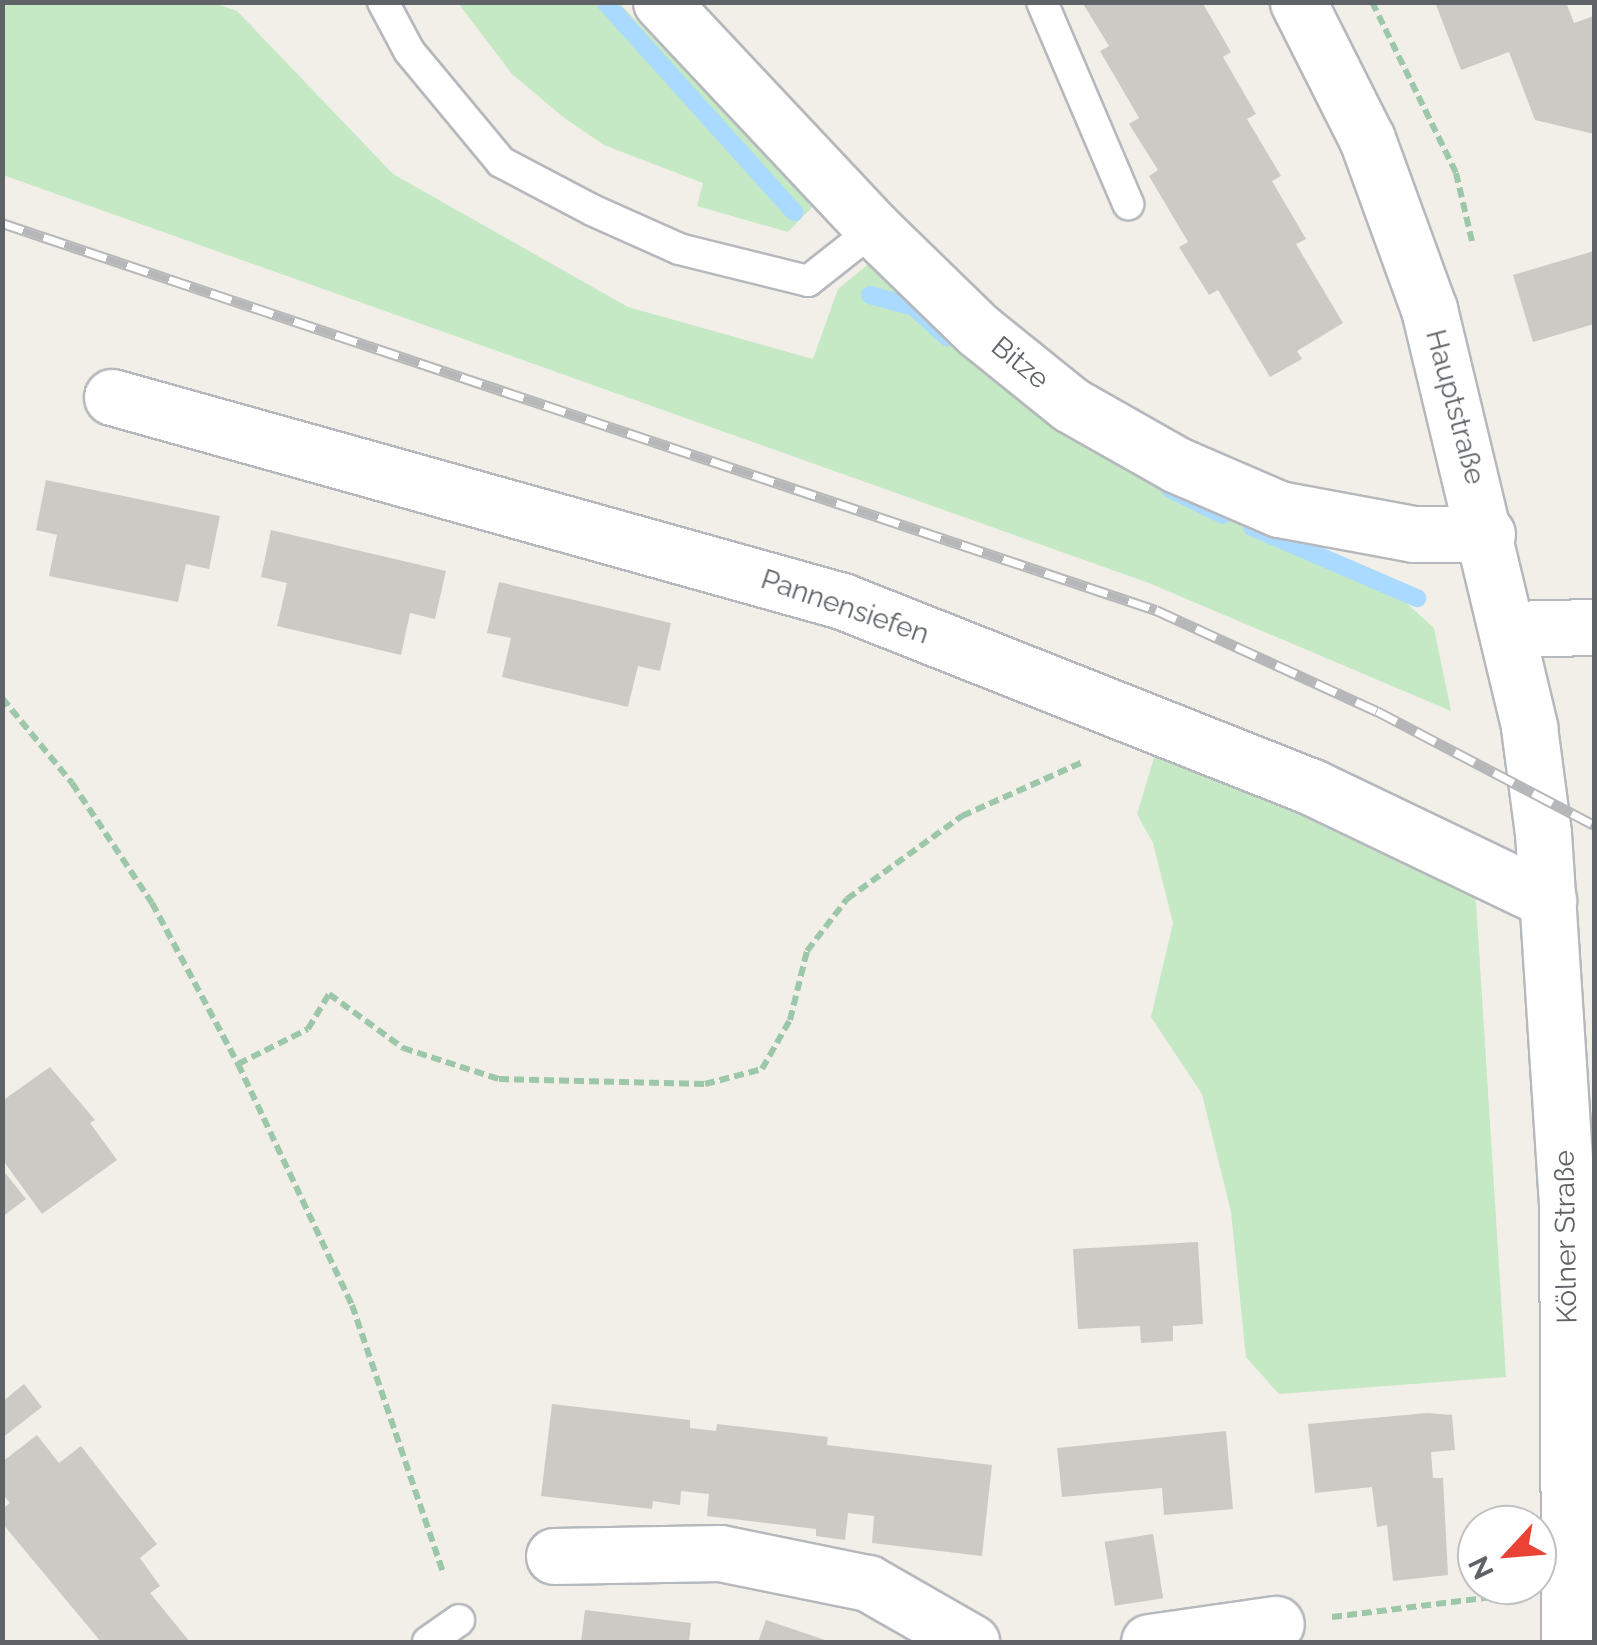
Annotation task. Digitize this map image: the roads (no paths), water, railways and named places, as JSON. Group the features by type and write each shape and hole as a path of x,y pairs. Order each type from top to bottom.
{"street":[{"name":"Bitze","path":"660,2 874,229 978,330 1071,404 1177,465 1279,509 1414,534 1488,534"},
{"name":"Hauptstraße","path":"1298,2 1367,139 1429,309 1510,630 1543,833"},
{"name":"Pannensiefen","path":"112,397 842,602 1312,787 1548,900"},
{"path":"1510,630 1594,626"},
{"name":"Kölner Straße","path":"1543,833 1568,1202 1569,1642"},
{"path":"554,1556 720,1554 868,1583 972,1642"},
{"path":"1149,1642 1276,1624"}],"lane":[{"path":"383,2 409,50 501,162 678,250 808,281 874,229"},
{"path":"1042,2 1128,204"},
{"path":"428,1642 458,1620"}],"waterway":[{"path":"605,2 794,212"},
{"path":"870,295 914,307 947,337"},
{"path":"1170,489 1223,515"},
{"path":"1252,527 1417,598"}],"railway":[{"path":"2,223 1156,610 1377,711 1594,825"}]}
